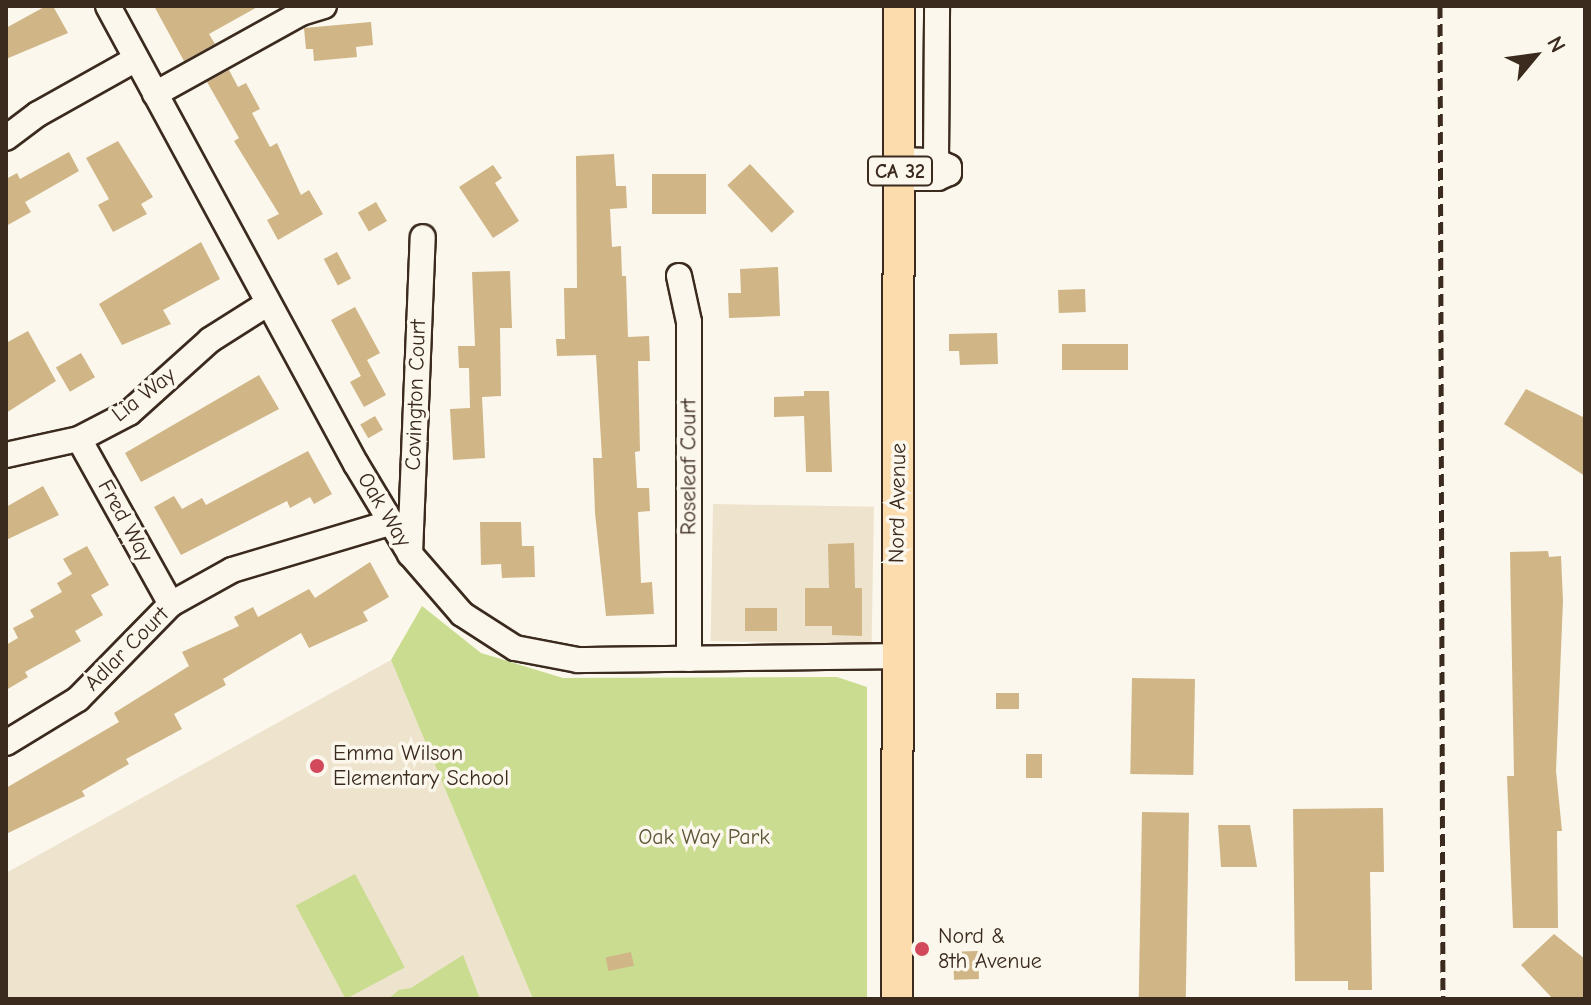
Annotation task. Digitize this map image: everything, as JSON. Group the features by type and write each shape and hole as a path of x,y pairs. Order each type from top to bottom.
{"main road":[{"name":"Nord Avenue","path":"897,999 894,656 899,6"}],"street":[{"name":"Oak Way","path":"108,6 267,304 390,523 410,554 462,614 515,648 578,660 894,656"},
{"path":"155,94 301,13 324,6"},
{"path":"900,169 938,178 945,167 937,78 937,6"},
{"path":"6,138 38,114 136,59"},
{"path":"899,107 937,78"},
{"name":"Covington Court","path":"410,554 423,237"},
{"name":"Roseleaf Court","path":"679,276 689,322 689,659"},
{"name":"Lia Way","path":"6,455 79,439 129,413 210,340 267,304"},
{"name":"Fred Way","path":"79,439 171,604"},
{"name":"Adlar Court","path":"6,743 78,699 171,604 232,570 390,523"}],"shaded area":[{"path":"713,504 874,507 872,644 711,641"},
{"name":"Emma Wilson Elementary School","path":"391,660 533,999 6,999 6,873"}],"green space":[{"name":"Oak Way Park","path":"422,606 481,653 563,678 837,677 867,687 867,999 533,999 391,660"},
{"path":"355,874 405,968 346,999 296,905"},
{"path":"463,955 480,999 388,999 399,990 411,988"}],"building":[{"path":"46,6 53,6 68,33 6,59 6,28"},
{"path":"154,6 259,6 209,34 215,44 184,61"},
{"path":"371,22 373,45 356,47 357,57 314,61 313,49 306,49 304,28"},
{"path":"229,70 238,87 246,83 260,109 252,113 270,147 277,143 301,195 309,190 323,214 278,240 267,220 279,214 234,141 239,138 207,82"},
{"path":"118,141 153,197 141,204 147,214 113,232 98,205 109,199 86,158"},
{"path":"69,152 79,171 25,202 31,212 6,226 6,179 17,173 20,179"},
{"path":"614,154 616,186 626,186 627,208 610,209 612,247 621,246 622,276 626,276 628,337 649,336 650,361 638,361 640,451 635,452 637,488 649,488 650,511 638,512 641,583 652,582 654,614 606,616 595,513 593,458 602,458 596,355 557,356 556,339 565,339 564,288 577,288 576,156"},
{"path":"750,164 794,212 772,233 727,185"},
{"path":"493,165 502,178 495,183 519,221 493,238 459,187"},
{"path":"652,174 706,174 706,214 652,214"},
{"path":"376,202 387,221 369,232 358,213"},
{"path":"201,242 220,279 163,310 171,324 122,345 99,304"},
{"path":"337,252 351,278 338,286 324,259"},
{"path":"778,267 780,316 729,318 728,293 741,293 740,269"},
{"path":"510,271 512,328 500,328 501,396 482,397 485,458 453,460 450,409 470,408 469,368 459,368 458,346 475,346 472,272"},
{"path":"1085,289 1086,312 1059,313 1058,290"},
{"path":"355,307 380,353 367,360 386,395 364,407 350,382 361,376 331,320"},
{"path":"28,331 56,381 6,413 6,343"},
{"path":"997,333 998,364 960,365 959,351 949,351 949,334"},
{"path":"1062,344 1128,344 1128,370 1062,370"},
{"path":"81,353 95,377 70,392 56,368"},
{"path":"259,375 279,409 141,482 125,453"},
{"path":"1526,389 1585,418 1585,476 1504,424"},
{"path":"804,391 829,391 832,472 806,472 804,416 774,417 774,397 804,396"},
{"path":"375,416 383,430 368,438 360,424"},
{"path":"308,451 332,494 314,504 310,497 290,508 287,501 181,555 154,507 174,496 182,509 202,498 206,505"},
{"path":"43,486 59,515 6,540 6,507"},
{"path":"480,522 521,522 522,546 534,546 535,577 502,578 501,564 481,565"},
{"path":"854,543 855,588 862,588 862,636 832,635 832,626 805,626 805,588 829,588 828,544"},
{"path":"87,546 109,585 91,595 103,615 75,631 81,641 25,672 28,677 6,690 6,645 18,638 13,628 34,617 30,610 62,592 57,583 72,574 63,559"},
{"path":"1548,551 1549,557 1561,556 1563,601 1556,771 1562,831 1557,831 1558,928 1513,928 1507,776 1514,776 1510,552"},
{"path":"370,562 389,597 363,612 368,621 309,648 301,633 275,648 223,679 226,685 174,714 182,729 126,759 129,764 82,791 85,796 6,834 6,788 119,722 114,713 189,666 182,652 239,626 234,617 253,607 258,617 309,589 315,598"},
{"path":"745,608 777,608 777,631 745,631"},
{"path":"1132,678 1195,679 1193,775 1130,774"},
{"path":"996,693 1019,693 1019,709 996,709"},
{"path":"1026,754 1042,754 1042,778 1026,778"},
{"path":"1383,808 1384,872 1370,872 1372,990 1348,990 1348,981 1295,981 1293,809"},
{"path":"1142,812 1189,813 1186,999 1139,999"},
{"path":"1218,825 1250,825 1257,867 1221,867"},
{"path":"1554,934 1585,959 1585,999 1553,999 1521,965"},
{"path":"978,951 979,979 954,980 953,952"},
{"path":"631,952 634,966 608,971 606,957"}],"railway":[{"path":"1440,6 1443,999"}],"place":[{"name":"Emma Wilson Elementary School","path":"317,766"},
{"name":"Nord & 8th Avenue","path":"922,949"}]}
